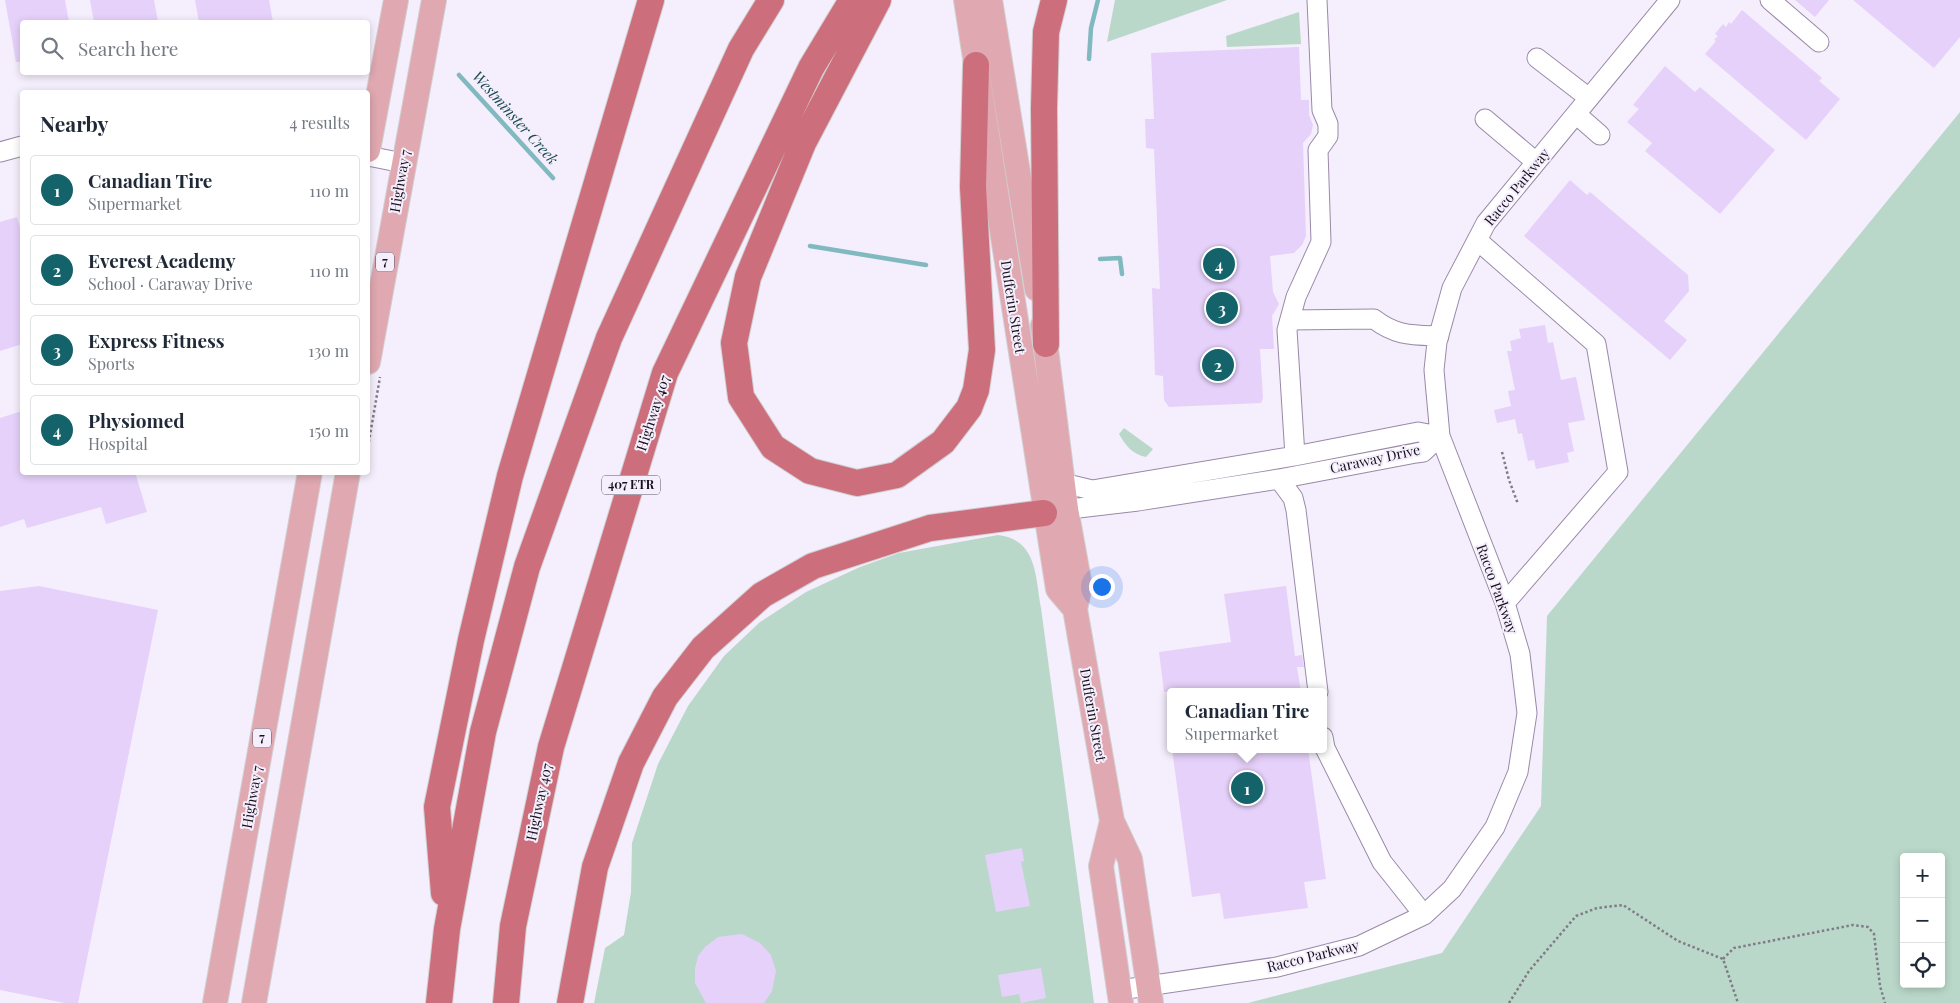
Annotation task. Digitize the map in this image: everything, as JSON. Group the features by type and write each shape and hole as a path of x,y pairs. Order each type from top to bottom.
{"highway":[{"path":"447,929 437,807 471,640 510,476 651,0"},
{"path":"438,1003 447,929 483,732 527,567 609,338 741,49 771,0"},
{"name":"Highway 407","path":"506,1003 513,926 551,747 665,373 811,68 852,0"},
{"path":"878,0 803,143 748,277 734,343 741,397 772,447 810,471 857,483 897,474 943,442 969,408 976,390 982,350 973,187 976,65"},
{"path":"1046,344 1044,108 1046,32 1054,0"},
{"path":"570,1003 595,867 631,763 665,697 703,648 762,595 813,566 930,528 1055,511"}],"main road":[{"path":"370,139 396,0"},
{"name":"Highway 7","path":"370,351 434,0"},
{"name":"Dufferin Street","path":"966,0 1055,511 1058,589 1075,608 1112,821 1130,859 1149,994"},
{"name":"Dufferin Street","path":"990,0 1046,344 1063,483 1055,511"},
{"name":"Highway 7","path":"215,1003 309,475"},
{"path":"254,1003 347,475"},
{"name":"Dufferin Street","path":"1112,821 1101,866 1121,997"}],"street":[{"path":"1295,456 1287,330 1296,297 1321,242 1318,150 1328,136 1328,120 1322,110 1318,0"},
{"name":"Racco Parkway","path":"1121,997 1149,994 1277,967 1359,946 1424,915 1452,889 1495,828 1518,772 1527,712 1520,654 1505,603 1440,436 1434,370 1439,336 1452,288 1486,223 1670,0"},
{"path":"1770,0 1819,42"},
{"path":"1537,58 1589,98"},
{"path":"1576,114 1600,135"},
{"path":"1485,119 1536,162"},
{"path":"0,152 20,147"},
{"path":"370,156 403,163"},
{"path":"1477,240 1596,344 1618,472 1505,603"},
{"path":"1290,320 1374,319 1384,327 1399,334 1439,336"},
{"name":"Caraway Drive","path":"1063,483 1092,490 1295,456 1418,432 1440,436"},
{"name":"Caraway Drive","path":"1055,511 1138,501 1279,479 1422,452 1440,436"},
{"path":"1279,479 1293,498 1296,510 1318,688"},
{"path":"1327,752 1382,862 1424,915"}],"path":[{"path":"1502,452 1508,480 1518,504"},
{"path":"1509,1003 1529,971 1576,916 1597,908 1623,905 1678,941 1723,959 1738,1003"},
{"path":"1723,959 1734,948 1853,925 1868,927 1874,934 1880,986 1885,1003"}],"green space":[{"path":"1115,0 1227,0 1107,42"},
{"path":"1299,12 1301,44 1227,47 1226,36"},
{"path":"1960,112 1960,1003 1248,1003 1442,953 1541,806 1547,616"},
{"path":"1124,428 1153,449 1146,457 1133,452 1124,442 1119,434"},
{"path":"998,535 1011,538 1021,544 1028,552 1035,573 1094,1003 594,1003 605,948 624,935 631,892 632,843 658,764 688,706 724,656 760,622 806,592 860,567 899,553"}],"building":[{"path":"5,0 65,0 69,20 20,20 20,62 16,62"},
{"path":"90,0 154,0 158,20 94,20"},
{"path":"195,0 269,0 273,20 199,20"},
{"path":"1795,0 1829,0 1815,17"},
{"path":"1853,0 1960,0 1960,37 1934,68"},
{"path":"1742,10 1822,78 1819,81 1840,99 1806,140 1705,54 1716,41 1714,40 1718,36 1715,34 1723,24 1726,27 1729,22 1731,24"},
{"path":"1299,47 1301,100 1309,100 1309,115 1313,125 1311,134 1303,143 1306,236 1302,245 1294,253 1270,256 1273,292 1279,304 1272,316 1274,349 1260,349 1263,398 1261,403 1169,407 1164,400 1163,376 1155,375 1152,288 1160,289 1154,149 1146,148 1145,119 1154,119 1151,53"},
{"path":"1665,66 1695,92 1700,87 1775,150 1720,214 1645,151 1652,143 1627,122 1639,109 1633,105"},
{"path":"1570,180 1587,195 1590,192 1688,275 1689,291 1664,321 1687,340 1670,360 1524,236"},
{"path":"17,217 20,228 20,345 0,351 0,222"},
{"path":"1545,325 1548,343 1553,342 1561,380 1576,377 1585,420 1568,423 1574,451 1567,453 1569,462 1536,469 1534,460 1528,461 1522,433 1518,434 1515,419 1497,423 1494,410 1511,406 1508,391 1515,390 1507,351 1512,351 1510,341 1521,338 1519,329"},
{"path":"20,412 20,475 136,475 147,512 106,524 101,507 27,528 24,519 0,527 0,418"},
{"path":"39,586 158,610 78,1003 65,1003 0,990 0,591"},
{"path":"1286,586 1295,656 1302,655 1304,667 1297,667 1300,688 1167,688 1167,692 1164,692 1159,652 1231,642 1224,594"},
{"path":"1173,753 1309,753 1326,879 1304,882 1308,908 1224,919 1220,893 1192,897"},
{"path":"1022,848 1024,861 1021,862 1030,906 996,912 985,855"},
{"path":"742,934 760,943 771,955 776,971 772,991 764,1003 706,1003 695,983 695,968 698,956 705,947 718,937"},
{"path":"1041,968 1046,998 1021,1003 1019,994 1002,997 998,975"}],"waterway":[{"path":"1089,59 1091,28 1098,0"},
{"name":"Westminster Creek","path":"459,75 553,178"},
{"name":"Westminster Creek","path":"810,246 926,265"},
{"name":"Westminster Creek","path":"1100,259 1120,258 1122,274"}],"place":[{"name":"Physiomed","path":"1219,264"},
{"name":"Express Fitness","path":"1222,308"},
{"name":"Everest Academy","path":"1218,365"},
{"name":"Canadian Tire","path":"1247,788"}]}
